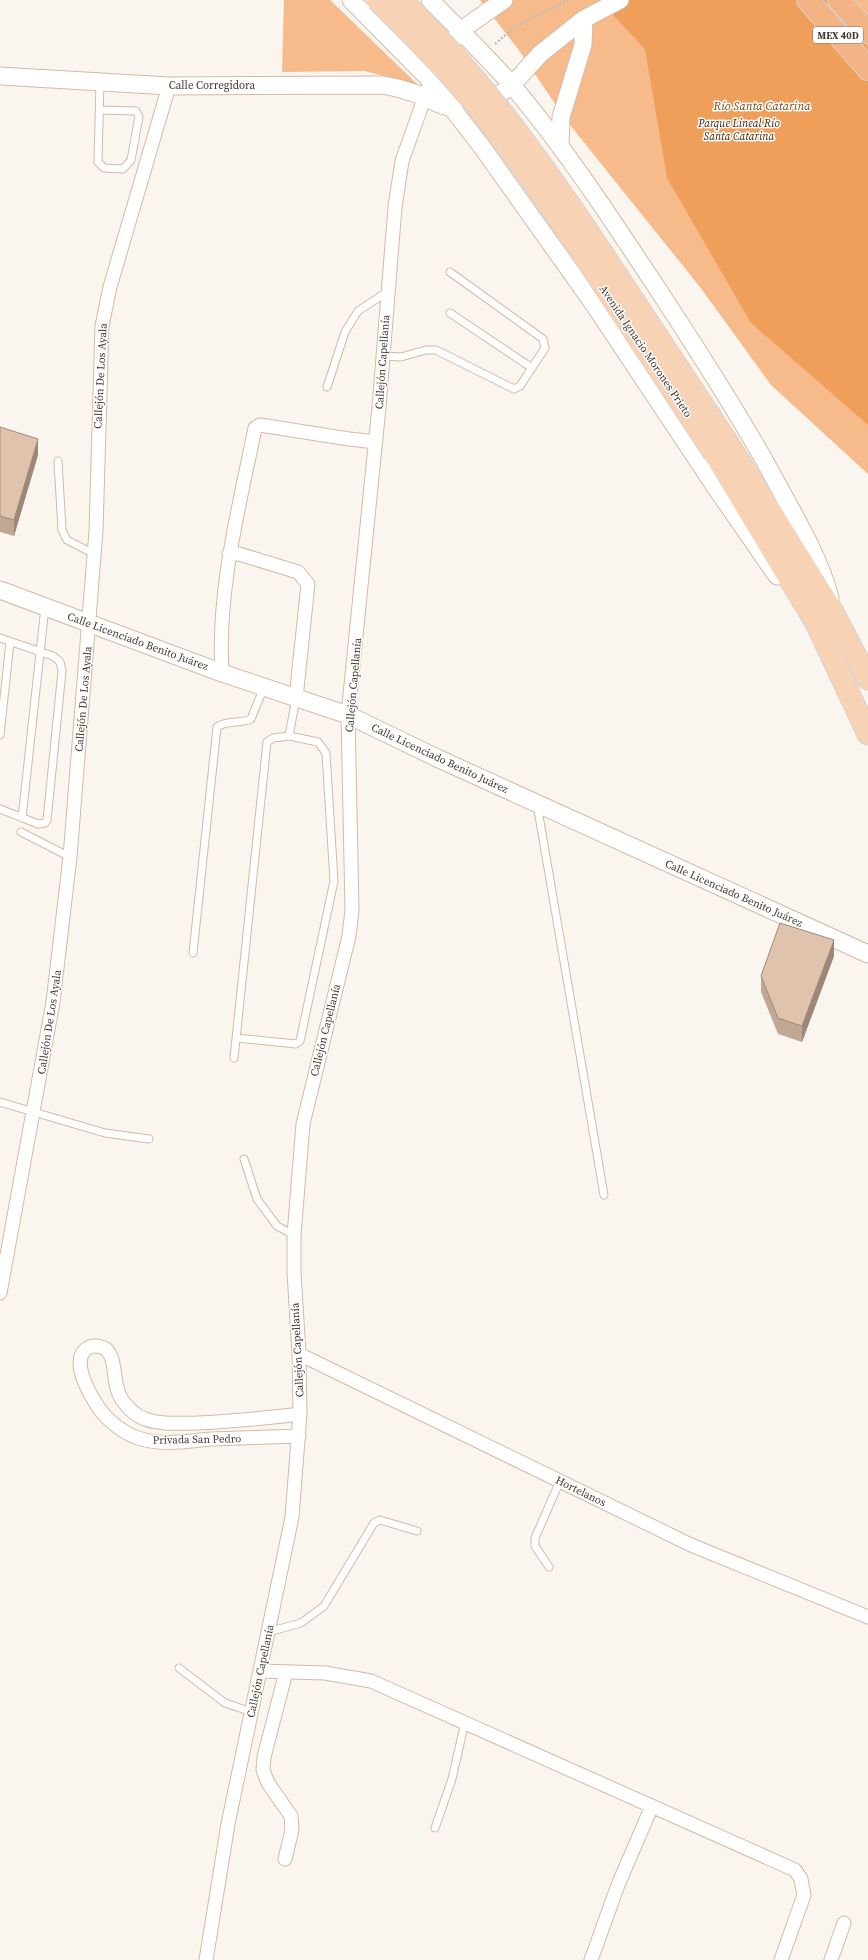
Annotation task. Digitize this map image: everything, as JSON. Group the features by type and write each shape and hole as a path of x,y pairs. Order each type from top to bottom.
{"highway":[{"name":"MEX 40D","path":"808,0 868,69"},
{"name":"MEX 40D","path":"839,0 868,32"}],"main road":[{"name":"Avenida Ignacio Morones Prieto","path":"401,0 438,35 510,122 569,203 824,617 868,679"},
{"name":"Avenida Ignacio Morones Prieto","path":"371,6 426,49 496,131 603,286 721,448"},
{"name":"Avenida Ignacio Morones Prieto","path":"824,617 868,734"}],"street":[{"path":"351,0 377,8 390,0"},
{"name":"Avenida Ignacio Morones Prieto","path":"430,0 485,55 512,85 564,151 731,402 781,492 819,566 826,584 824,617"},
{"path":"431,81 446,51 467,26 504,0"},
{"name":"Calle Corregidora","path":"0,76 170,86 382,85 399,88 423,97 442,107 471,110 492,100 512,85 540,54 591,15 620,0"},
{"path":"371,6 453,108 524,206 595,306 716,488 783,584 824,617"},
{"path":"524,206 524,177 537,163 564,151 561,117 591,15"},
{"name":"Callejón Capellanía","path":"206,1960 228,1824 292,1517 300,1414 299,1354 295,1312 294,1235 302,1124 349,936 352,910 348,715 376,442 395,207 402,161 423,97 431,81"},
{"name":"Callejón De Los Ayala","path":"1,1288 53,1002 70,857 94,554 102,326 110,287 170,86"},
{"path":"222,673 220,644 229,554 255,428 260,425 376,442"},
{"path":"229,554 239,554 298,572 308,584 296,698"},
{"name":"Calle Licenciado Benito Juárez","path":"0,590 222,673 348,715 536,803 868,954"},
{"name":"Privada San Pedro","path":"299,1436 152,1441 124,1432 106,1416 95,1402 85,1383 80,1365 82,1354 87,1348 94,1345 106,1348 112,1358 113,1377 117,1391 128,1408 144,1419 157,1422 183,1423 241,1420 300,1414"},
{"name":"Hortelanos","path":"299,1354 692,1545 868,1617"},
{"path":"241,1420 241,1438"},
{"path":"260,1671 325,1673 371,1681 795,1870 801,1879 804,1896 781,1960"},
{"path":"285,1859 292,1830 291,1816 268,1783 263,1770 264,1757 286,1672"},
{"path":"591,1960 618,1885 652,1806"},
{"path":"831,1960 844,1923"}],"lane":[{"path":"100,82 98,162 104,168 123,169 131,160 139,117 136,111 100,110"},
{"path":"383,356 401,357 426,350 436,350 514,389 520,386 544,348 543,339 450,272"},
{"path":"327,387 345,332 358,311 388,292"},
{"path":"450,313 532,368"},
{"path":"58,461 62,530 67,540 94,554"},
{"path":"22,818 45,607"},
{"path":"0,638 57,658 62,671 48,815 44,823 41,824 0,809"},
{"path":"0,735 10,642"},
{"path":"193,953 217,727 222,724 246,722 251,719 264,687"},
{"path":"289,736 296,698"},
{"path":"234,1058 267,742 273,738 289,736 318,742 326,753 334,881 300,1041 296,1044 237,1038"},
{"path":"536,803 604,1194"},
{"path":"21,832 70,857"},
{"path":"0,1102 105,1133 149,1139"},
{"path":"244,1159 257,1199 277,1226 294,1235"},
{"path":"549,1567 535,1546 535,1538 560,1481"},
{"path":"268,1632 301,1623 324,1606 374,1523 380,1520 417,1531"},
{"path":"179,1668 224,1703 252,1712"},
{"path":"435,1828 452,1779 465,1722"}],"path":[{"path":"485,55 515,26 568,0"}],"green space":[{"path":"284,0 330,0 417,84 364,71 282,72"},
{"name":"Río Santa Catarina","path":"480,0 868,0 868,474 771,385 700,287 566,120 518,49"}],"water":[{"name":"Río Santa Catarina","path":"599,0 846,0 868,48 868,425 751,323 667,178 645,49"}],"building":[{"path":"0,427 38,439 14,520 0,516"},
{"path":"780,923 834,940 802,1026 778,1018 761,976"}],"park label":[{"name":"Parque Lineal Río Santa Catarina","path":"739,129"}]}
